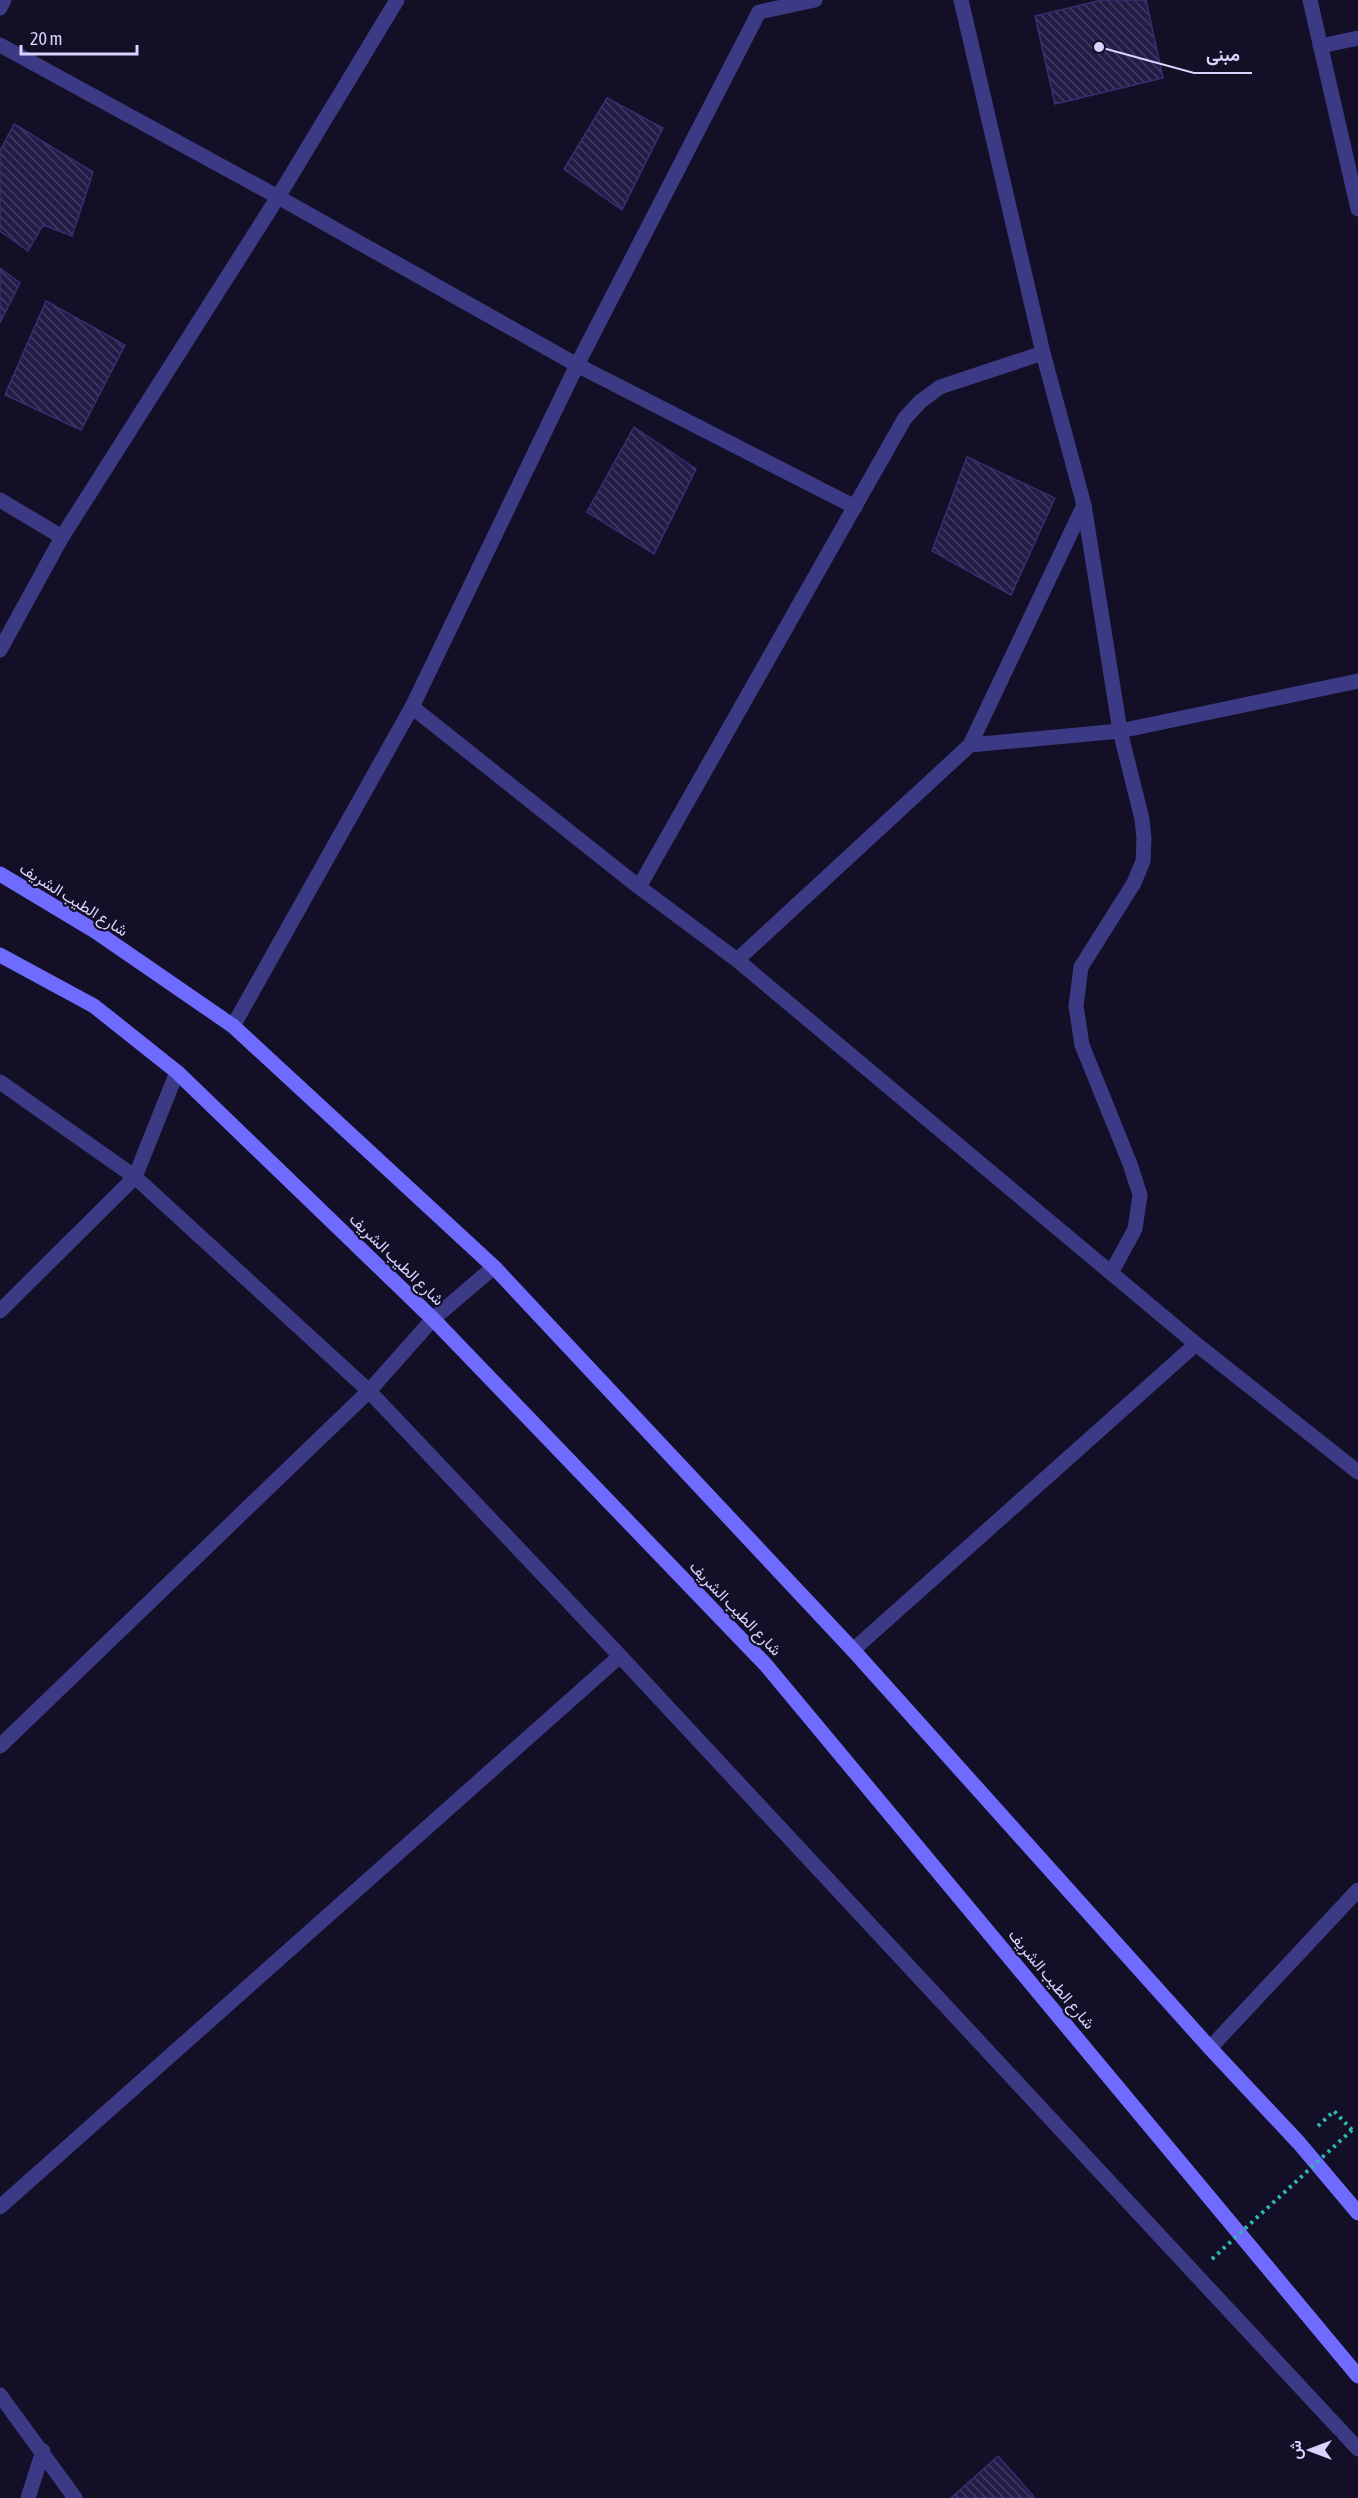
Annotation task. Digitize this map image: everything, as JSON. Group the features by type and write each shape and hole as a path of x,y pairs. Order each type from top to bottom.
{"main road":[{"name":"شارع الطيب الشريف","path":"0,874 95,932 233,1026 494,1267 853,1650 1210,2048 1299,2143 1358,2213"},
{"name":"شارع الطيب الشريف","path":"0,955 94,1006 177,1072 433,1319 765,1664 1358,2376"}],"street":[{"path":"0,8 4,0"},
{"path":"0,650 62,537 278,197 397,0"},
{"path":"233,1026 412,707 577,365 757,6 815,0"},
{"path":"961,0 1043,353 1084,505 1120,731 1142,819 1143,861 1134,883 1081,967 1076,1006 1082,1045 1130,1164 1140,1196 1135,1229 1111,1273"},
{"path":"1310,0 1358,209"},
{"path":"1320,46 1358,38"},
{"path":"0,45 278,197 577,365 855,507"},
{"path":"639,887 905,418 921,401 940,387 1043,353"},
{"path":"0,500 62,537"},
{"path":"737,960 970,745 1084,505"},
{"path":"970,745 1120,731 1358,681"},
{"path":"412,707 639,887 737,960 1196,1344 1358,1472"},
{"path":"0,1311 135,1177 177,1072"},
{"path":"0,1082 135,1177 369,1391 620,1656 1358,2449"},
{"path":"0,1746 369,1391 433,1319 494,1267"},
{"path":"853,1650 1196,1344"},
{"path":"0,2207 620,1656"},
{"path":"1210,2048 1358,1890"},
{"path":"0,2395 75,2498"},
{"path":"28,2498 43,2451"}],"path":[{"path":"1212,2259 1352,2130 1334,2111"}],"building":[{"path":"1102,0 1146,0 1163,78 1055,104 1035,16"},
{"path":"607,98 663,128 622,210 564,169"},
{"path":"14,124 93,172 72,236 43,225 28,251 0,231 0,151"},
{"path":"0,268 20,283 0,323"},
{"path":"46,301 125,345 81,430 5,395"},
{"path":"634,427 696,469 654,554 587,512"},
{"path":"967,457 1055,498 1011,595 932,551"},
{"path":"998,2456 1035,2498 951,2498"}],"place":[{"name":"مبنى","path":"1099,47"}]}
